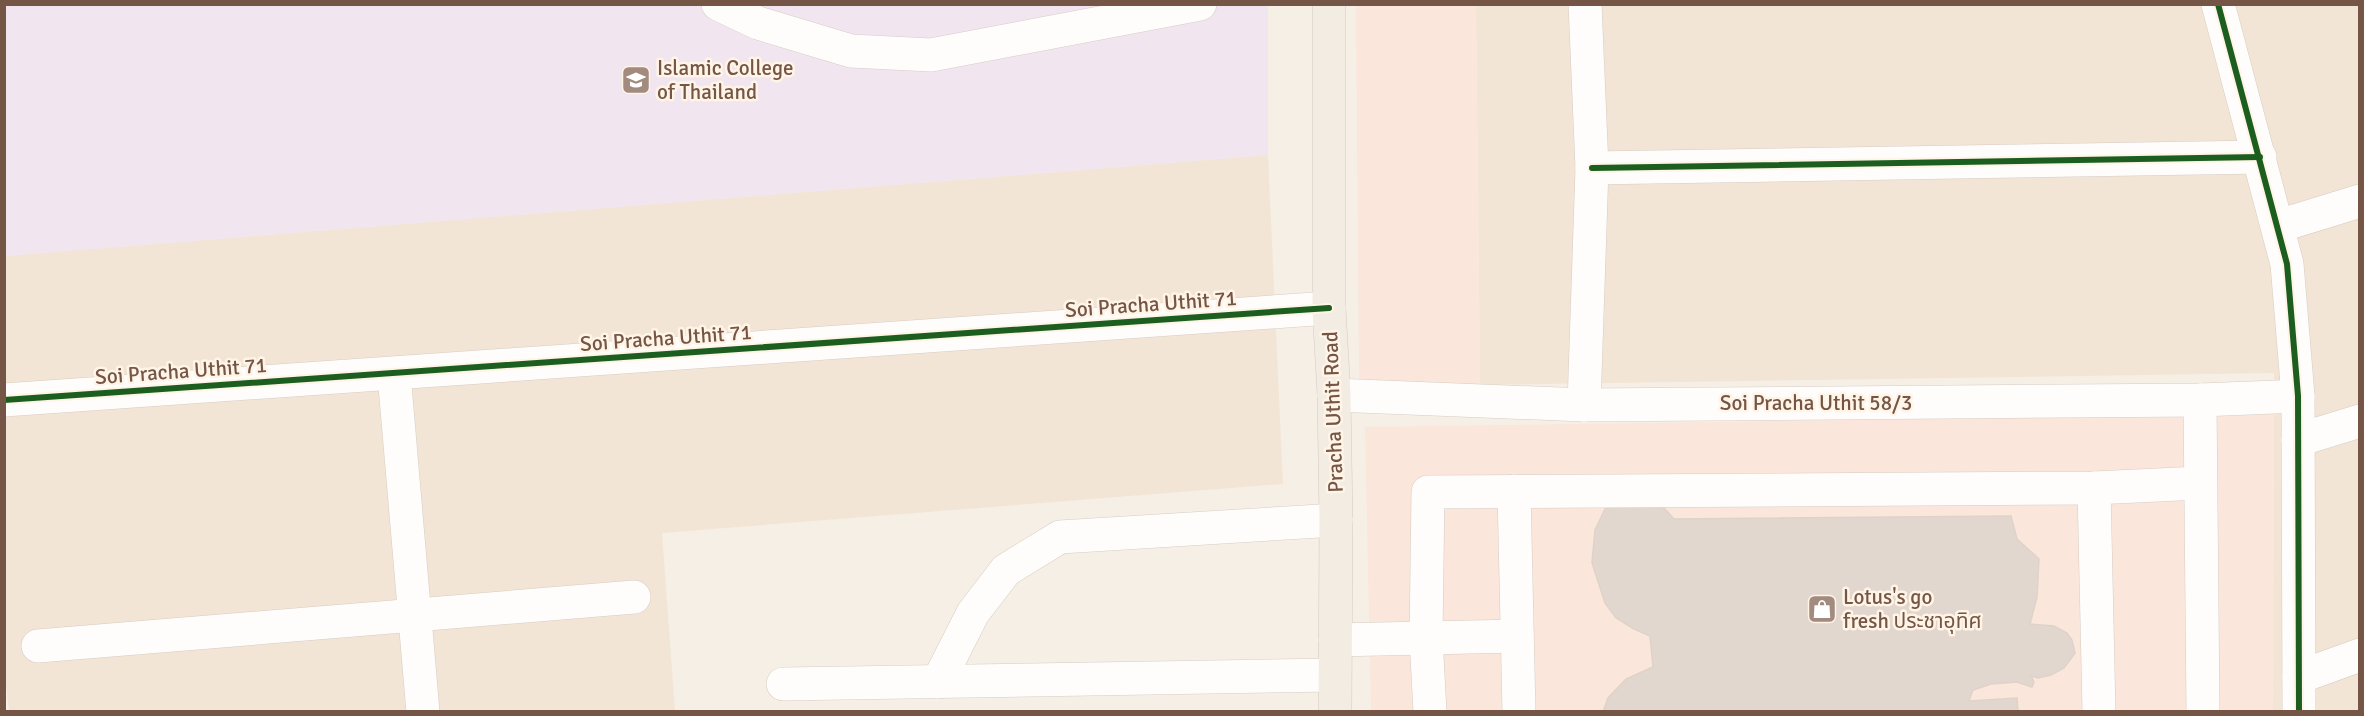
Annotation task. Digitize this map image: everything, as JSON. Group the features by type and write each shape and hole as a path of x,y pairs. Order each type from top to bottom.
{"main road":[{"name":"Pracha Uthit Road","path":"1329,4 1329,308 1334,395 1336,520 1335,711"}],"street":[{"path":"718,4 758,23 851,51 931,55 1200,4"},
{"path":"1584,405 1592,168 1585,4"},
{"path":"2226,7 2287,264 2298,396 2299,711"},
{"path":"1592,168 2260,157"},
{"path":"2279,226 2360,201"},
{"name":"Soi Pracha Uthit 71","path":"4,400 1329,308"},
{"path":"394,374 423,711"},
{"name":"Soi Pracha Uthit 58/3","path":"1334,395 1584,405 2200,400 2298,396"},
{"path":"2200,400 2203,711"},
{"path":"2298,441 2360,421"},
{"path":"1430,711 1426,638 1428,492 2094,488 2200,483"},
{"path":"2094,488 2099,711"},
{"path":"1514,491 1519,711"},
{"path":"938,682 972,613 1006,570 1060,537 1336,520"},
{"path":"38,646 634,597"},
{"path":"1335,640 1517,636"},
{"path":"2299,677 2360,655"},
{"path":"783,684 1335,675"}],"shaded area":[{"name":"Islamic College of Thailand","path":"5,5 1268,5 1268,155 5,256"},
{"path":"1356,5 1476,5 1480,385 1359,384"},
{"path":"1476,5 2359,5 2359,711 2273,711 2274,373 1480,385"},
{"path":"1268,155 1283,484 662,533 675,711 9,711 4,667 4,256"},
{"path":"2274,414 2273,711 1371,711 1365,427"}],"building":[{"name":"Lotus's go fresh ประชาอุทิศ","path":"1633,497 1645,499 1663,507 1674,519 2011,516 2017,539 2039,559 2037,597 2030,624 2054,626 2067,633 2072,640 2075,653 2064,668 2051,675 2038,678 2031,676 2034,682 2032,687 2017,682 1991,684 1973,690 1969,701 2017,698 2018,712 1603,712 1608,698 1626,679 1653,667 1650,636 1616,618 1605,603 1592,563 1595,530 1605,509"}],"cycle path":[{"path":"2218,4 2287,264 2298,396 2299,712"},
{"path":"1592,168 2260,157"},
{"path":"4,400 1329,308"}],"place":[{"name":"Islamic College of Thailand","path":"636,80"},
{"name":"Lotus's go fresh ประชาอุทิศ","path":"1822,609"}]}
